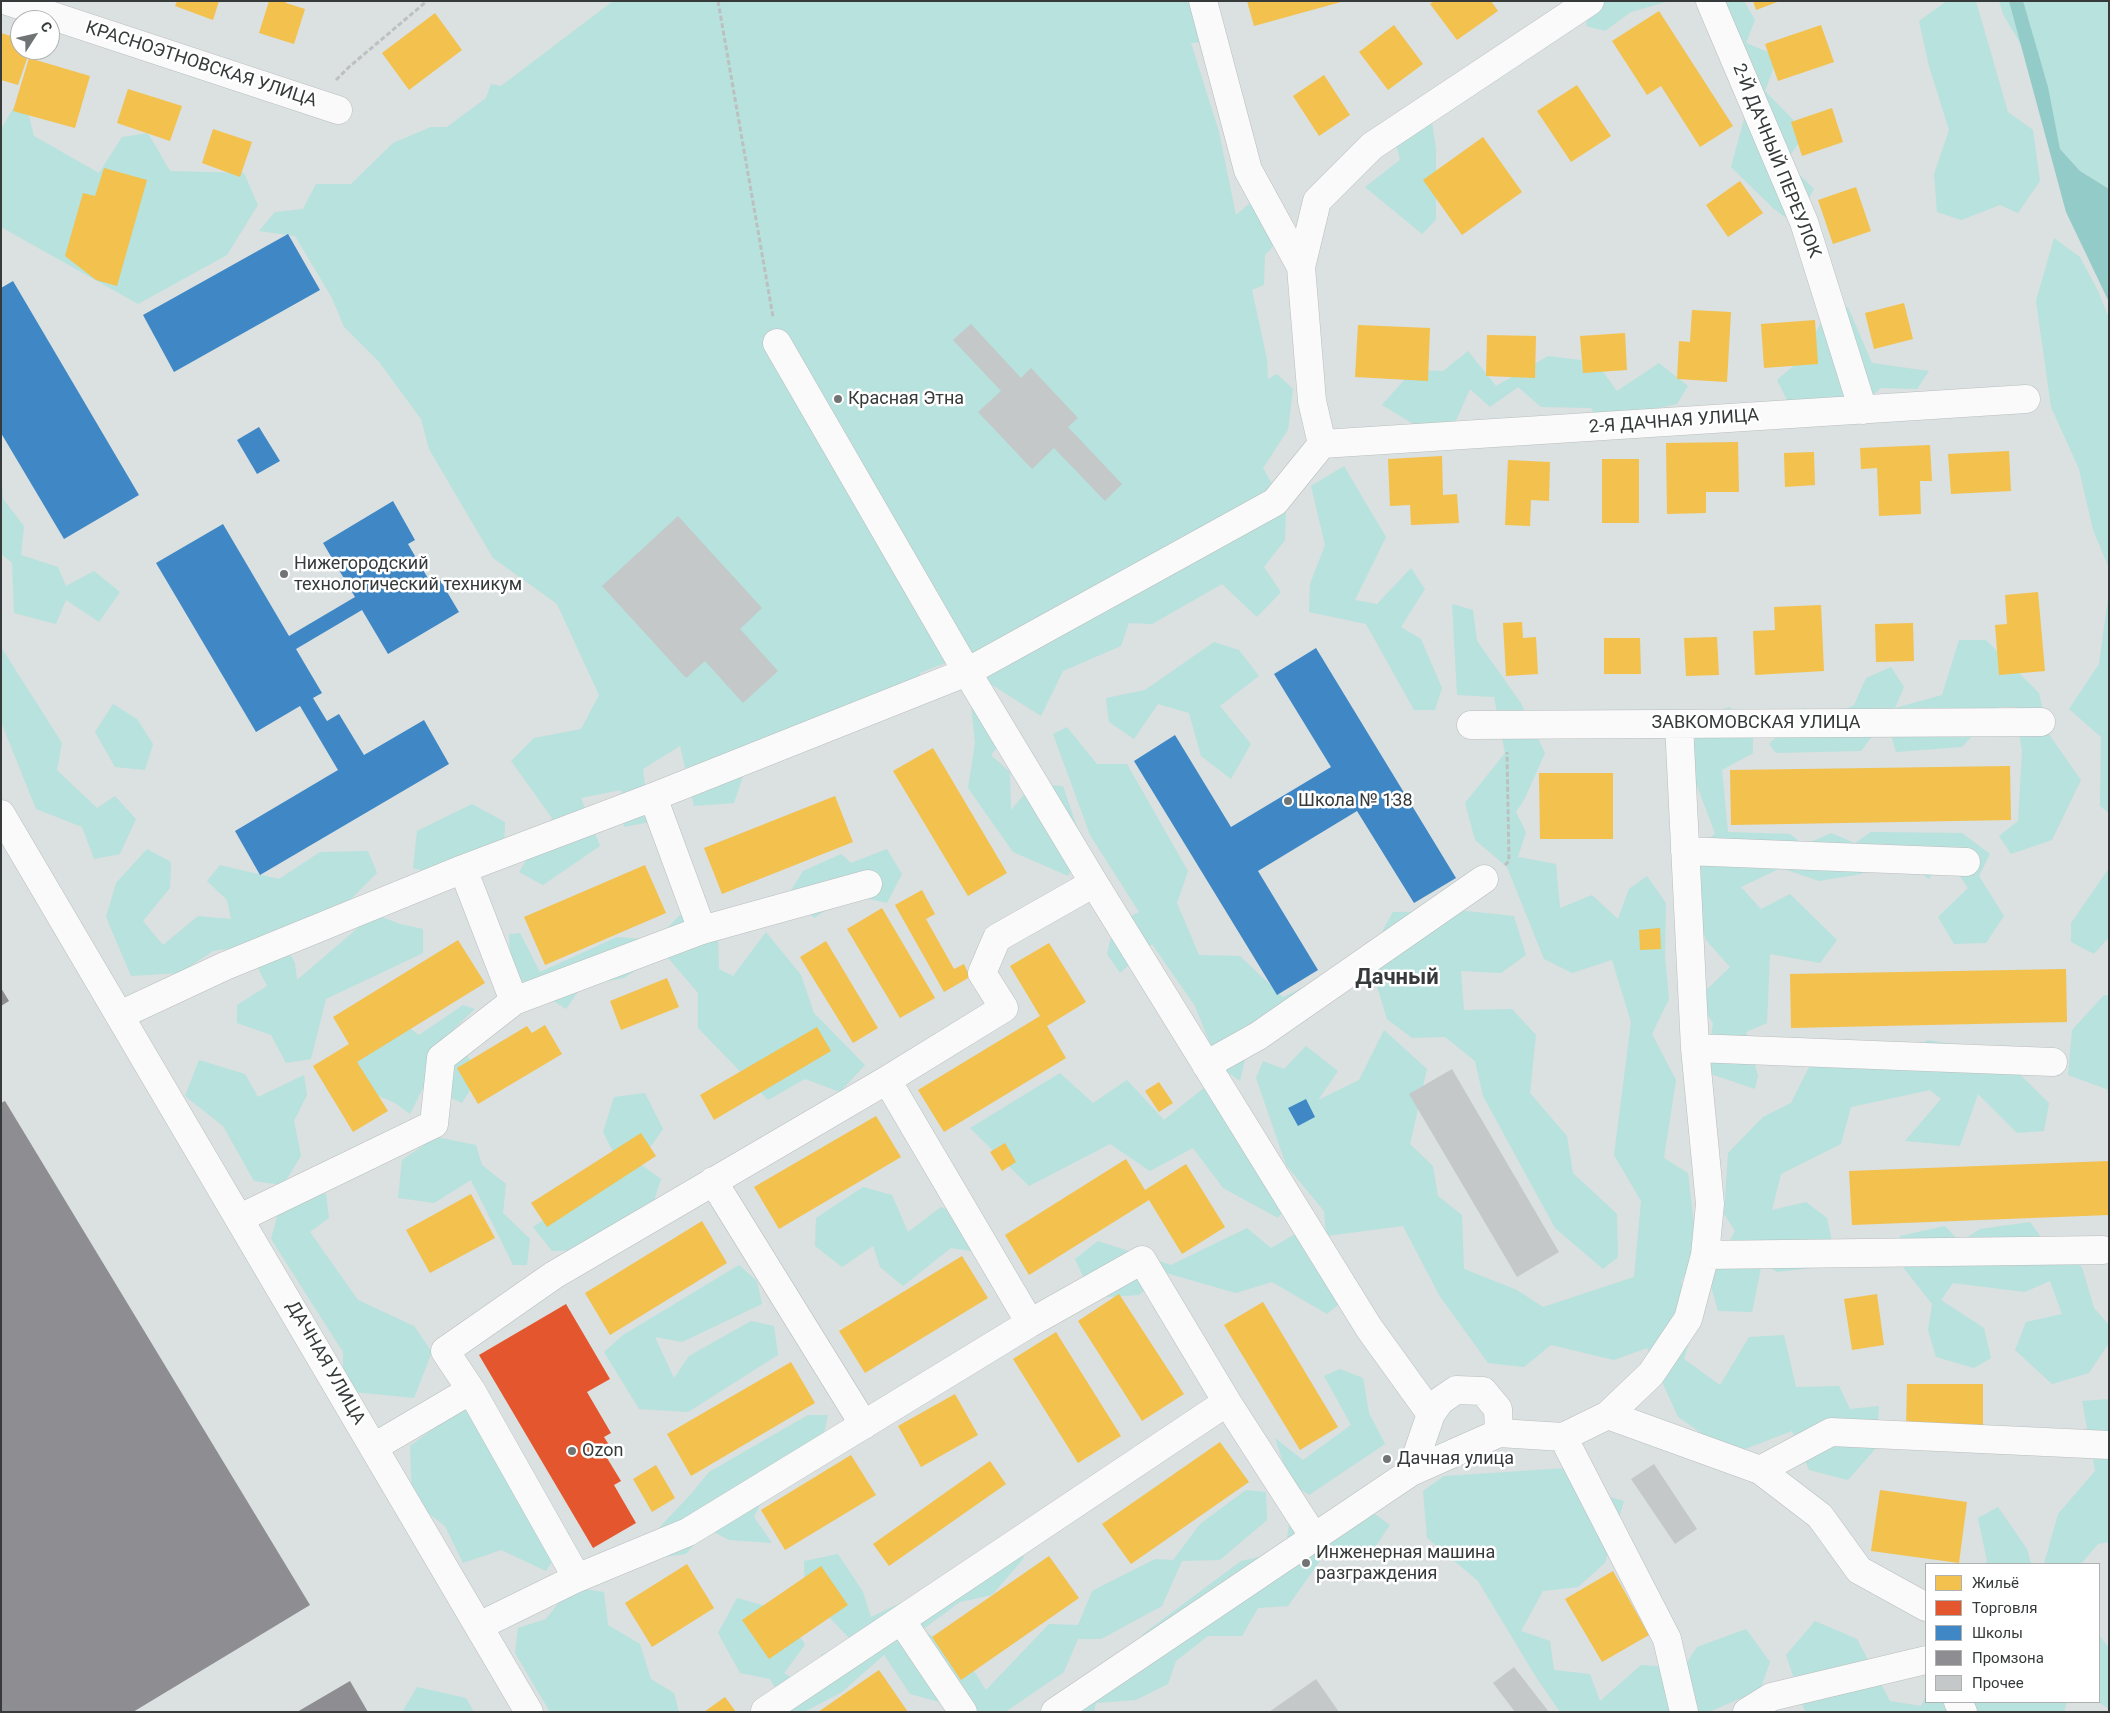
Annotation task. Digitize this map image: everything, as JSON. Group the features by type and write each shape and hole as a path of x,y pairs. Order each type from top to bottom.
{"street":[{"name":"КРАСНОЭТНОВСКАЯ УЛИЦА","path":"7,1 327,107"},
{"path":"1203,1 1248,170 1301,267"},
{"path":"120,1015 225,966 463,870 968,672 1275,502 1322,444 1312,401 1301,267 1317,201 1372,146 1590,1"},
{"name":"2-Й ДАЧНЫЙ ПЕРЕУЛОК","path":"1710,1 1804,222 1863,410"},
{"path":"777,343 968,672 1094,883 1369,1328 1431,1414"},
{"name":"2-Я ДАЧНАЯ УЛИЦА","path":"1322,444 2026,399"},
{"name":"ЗАВКОМОВСКАЯ УЛИЦА","path":"1471,725 2041,722"},
{"path":"1055,1712 1411,1472 1499,1433 1563,1437 1608,1415 1651,1374 1688,1319 1705,1255 1710,1204 1695,1048 1679,724"},
{"path":"653,797 702,930"},
{"name":"ДАЧНАЯ УЛИЦА","path":"1,814 529,1712"},
{"path":"1685,851 1966,862"},
{"path":"463,870 514,1001"},
{"path":"1206,1065 1258,1036 1484,879"},
{"path":"577,1578 471,1390 445,1351 554,1275 887,1080 1004,1008 982,973 997,938 1094,883"},
{"path":"240,1218 434,1124 441,1058 514,1001 702,930 868,884"},
{"path":"1695,1048 2053,1062"},
{"path":"887,1080 1030,1324"},
{"path":"713,1181 864,1425"},
{"path":"1705,1255 2103,1250"},
{"path":"479,1626 577,1578 688,1532 1030,1324 1142,1260 1227,1402 1314,1537"},
{"path":"374,1447 471,1390"},
{"path":"1411,1472 1431,1414 1440,1401 1456,1390 1483,1391 1498,1409 1499,1433"},
{"path":"765,1710 1227,1402"},
{"path":"1608,1415 1760,1470 1820,1516 1859,1570 1925,1606"},
{"path":"1760,1470 1831,1432 2109,1445"},
{"path":"1563,1437 1667,1639 1684,1712"},
{"path":"901,1620 962,1712"},
{"path":"1748,1712 1771,1697 1925,1660"}],"path":[{"path":"327,107 349,66 427,1"},
{"path":"718,1 777,343"},
{"path":"1484,879 1501,870 1509,860 1506,724"}],"shaded area":[{"name":"Красная Этна","path":"613,1 1201,1 1201,42 1191,43 1219,132 1236,215 1250,203 1276,203 1291,226 1265,255 1264,285 1252,290 1267,359 1268,379 1277,374 1293,389 1288,430 1263,468 1286,508 1285,540 1264,567 1281,592 1257,617 1222,584 1152,624 1129,623 1121,646 1063,671 1041,716 989,683 976,651 920,673 920,702 750,755 734,803 694,806 680,746 643,769 650,822 624,827 621,790 581,798 600,846 543,885 519,872 552,818 511,761 534,738 581,729 599,695 557,604 493,558 429,449 421,419 379,362 344,327 332,298 295,236 259,231 275,212 303,209 316,184 351,184 393,143 431,127 447,127 486,98 491,84 501,86"},
{"path":"1590,1 1669,1 1631,12 1605,31 1586,26"},
{"path":"1720,1 1744,1 1755,20 1746,43 1778,56 1765,91 1806,133 1786,161 1814,189 1795,224 1774,209 1731,167 1747,108"},
{"path":"1947,1 1976,1 2008,112 2033,130 2040,181 2018,213 2000,205 1961,220 1937,212 1934,174 1949,130 1929,66 1919,21"},
{"path":"1999,1 2109,1 2109,189 2080,171 2060,149 2045,76 2037,72 2003,14"},
{"path":"2009,1 2023,1 2048,87 2060,149 2080,171 2109,189 2109,302 2066,212"},
{"path":"37,69 27,108 34,136 99,173 122,137 148,133 170,171 244,173 258,205 227,255 138,304 1,227 1,129"},
{"path":"1431,114 1436,149 1436,220 1422,234 1365,187 1400,160 1390,120"},
{"path":"2054,238 2080,257 2098,291 2109,318 2109,568 2093,530 2079,469 2051,407 2036,301"},
{"path":"1848,307 1872,363 1929,371 1917,389 1881,388 1855,409 1796,418 1777,380 1806,355 1826,310"},
{"path":"1468,351 1496,386 1548,356 1596,362 1617,391 1659,363 1688,386 1677,404 1654,409 1638,438 1608,436 1591,408 1541,407 1518,387 1490,407 1470,389 1455,423 1422,429 1382,405 1413,370 1443,371"},
{"path":"1,466 3,499 24,526 21,555 58,567 66,586 94,571 120,592 99,622 66,600 56,624 14,613 12,563 1,554"},
{"path":"1344,466 1386,537 1355,600 1377,604 1411,568 1425,589 1401,627 1421,639 1442,688 1435,710 1414,710 1366,624 1309,612 1310,584 1325,545 1311,486"},
{"path":"2109,591 2109,813 2100,806 2101,737 2069,709 2099,664"},
{"path":"1452,604 1473,610 1477,641 1521,703 1545,753 1525,798 1516,812 1526,832 1518,857 1556,864 1560,908 1592,895 1618,919 1629,889 1647,876 1666,903 1665,957 1669,999 1652,1034 1676,1080 1664,1158 1688,1173 1697,1251 1681,1282 1699,1309 1684,1359 1720,1385 1749,1337 1784,1335 1796,1387 1839,1386 1850,1409 1879,1406 1876,1448 1848,1480 1809,1470 1792,1431 1732,1454 1678,1417 1647,1348 1614,1360 1551,1345 1524,1367 1488,1363 1439,1295 1403,1226 1326,1236 1324,1211 1286,1165 1256,1078 1263,1061 1284,1069 1306,1046 1338,1071 1318,1100 1359,1080 1384,1030 1427,1069 1410,1144 1433,1166 1438,1196 1462,1215 1464,1269 1517,1290 1543,1307 1634,1277 1641,1201 1614,1155 1631,1022 1612,960 1572,973 1544,959 1507,867 1475,840 1465,803 1505,753 1494,697 1457,695"},
{"path":"1959,640 1986,640 2039,693 2048,733 2081,780 2052,840 2011,854 1999,836 2018,821 2022,751 2015,707 1999,707 1962,747 1896,752 1886,718 1861,751 1776,753 1769,744 1804,708 1832,716 1854,705 1866,678 1891,667 1904,687 1895,708 1942,695"},
{"path":"1214,642 1239,650 1259,676 1220,706 1251,744 1231,779 1201,756 1189,713 1158,704 1134,739 1109,722 1106,698 1145,690"},
{"path":"1,647 62,743 57,770 97,808 115,796 136,819 120,854 94,859 82,827 36,809 1,722"},
{"path":"970,695 1014,726 991,755 1010,772 1011,810 1033,784 1063,786 1082,842 1068,876 1013,852 968,788 975,743"},
{"path":"113,704 137,719 153,744 145,770 115,767 95,732"},
{"path":"1730,707 1753,731 1753,753 1722,770 1728,832 1790,834 1804,845 1831,833 1855,843 1871,832 1962,833 1990,854 1979,876 2004,916 1986,943 1954,944 1938,917 1968,888 1945,854 1929,879 1885,849 1861,874 1819,881 1781,868 1741,887 1761,909 1790,894 1837,940 1820,963 1770,954 1767,1023 1746,1032 1758,1076 1755,1089 1705,1072 1713,1023 1697,999 1730,967 1706,940 1680,874 1715,833 1690,768 1699,715"},
{"path":"1067,727 1097,764 1127,764 1188,871 1177,903 1199,955 1240,956 1283,997 1308,985 1252,1031 1240,1081 1219,1066 1195,1006 1152,944 1120,973 1107,954 1114,925 1139,912 1090,835 1053,734"},
{"path":"472,804 505,822 504,848 439,875 413,868 417,831"},
{"path":"147,849 171,862 170,888 143,921 163,945 198,916 231,919 227,900 207,881 220,865 279,879 320,852 368,851 377,873 351,899 277,930 295,963 297,980 374,914 400,924 423,929 423,953 326,999 311,1059 286,1063 271,1035 237,1023 237,1005 267,986 247,946 213,951 180,973 131,976 106,917 116,883"},
{"path":"887,849 902,874 887,903 851,895 814,918 790,892 803,871 841,854 851,863"},
{"path":"2109,868 2109,937 2094,954 2071,942 2071,923"},
{"path":"1466,911 1514,916 1526,955 1501,973 1461,971 1464,1010 1512,1009 1536,1035 1530,1093 1567,1136 1573,1173 1617,1214 1618,1257 1603,1269 1555,1228 1483,1096 1475,1061 1445,1037 1412,1038 1387,1019 1368,957 1393,912"},
{"path":"680,915 718,936 719,969 733,976 766,932 801,975 814,1013 865,1065 840,1092 805,1079 768,1100 698,1028 698,993 663,952 624,978 582,986 566,1009 511,974 509,934 520,933 540,972 617,937 655,940"},
{"path":"2104,995 2109,996 2109,1090 2068,1075 2072,1030"},
{"path":"463,1005 475,1009 453,1030 479,1076 462,1103 424,1086 410,1114 395,1103 367,1091 350,1061 393,1015 419,1035"},
{"path":"1927,1040 1996,1051 2049,1103 2044,1131 2017,1133 1978,1094 1960,1146 1905,1141 1941,1099 1930,1090 1851,1107 1841,1144 1781,1174 1772,1210 1806,1202 1827,1218 1837,1265 1777,1272 1762,1263 1752,1312 1718,1311 1709,1279 1735,1231 1724,1214 1728,1153 1763,1117 1791,1103 1809,1067 1867,1042 1904,1070"},
{"path":"199,1060 245,1074 258,1097 304,1075 307,1095 294,1121 301,1156 283,1185 254,1181 223,1126 185,1096"},
{"path":"1060,1073 1093,1103 1127,1080 1164,1120 1210,1083 1288,1204 1278,1218 1223,1188 1193,1148 1150,1171 1110,1144 1029,1186 970,1128"},
{"path":"645,1093 663,1129 639,1163 661,1179 653,1204 587,1250 552,1251 533,1227 620,1166 603,1132 614,1097"},
{"path":"436,1137 476,1145 482,1165 506,1184 503,1213 530,1239 527,1265 513,1265 471,1180 434,1203 398,1198 402,1160"},
{"path":"863,1187 892,1195 908,1232 941,1207 986,1225 977,1252 951,1248 903,1286 880,1267 873,1246 842,1267 815,1246 816,1218"},
{"path":"308,1193 326,1194 329,1218 310,1232 358,1300 414,1326 432,1352 414,1398 343,1391 343,1352 271,1239 277,1216"},
{"path":"2030,1222 2044,1241 2082,1267 2094,1308 2109,1325 2109,1343 2089,1373 2052,1384 2015,1350 2026,1322 2062,1314 2050,1281 2025,1292 1953,1283 1941,1300 1984,1328 1991,1358 1974,1368 1936,1357 1928,1330 1932,1304 1899,1262 1900,1236 1945,1226 1960,1242 1980,1229"},
{"path":"1247,1228 1271,1248 1302,1230 1345,1299 1327,1314 1272,1282 1236,1293 1166,1273 1139,1295 1093,1298 1075,1259 1098,1241 1171,1265"},
{"path":"739,1265 757,1281 762,1304 682,1342 655,1337 674,1378 689,1356 751,1321 774,1326 778,1355 688,1412 639,1409 604,1352 623,1335"},
{"path":"1340,1369 1363,1378 1369,1413 1385,1444 1309,1495 1290,1483 1275,1438 1303,1460 1351,1425 1324,1376"},
{"path":"2109,1399 2109,1542 2098,1544 2082,1563 2044,1563 2058,1514 2095,1471 2082,1401"},
{"path":"462,1407 492,1415 527,1517 570,1533 546,1571 501,1550 463,1563 445,1526 412,1501 410,1446"},
{"path":"808,1415 828,1415 823,1438 783,1457 754,1517 772,1543 729,1540 708,1529 686,1554 656,1558 658,1529 709,1472"},
{"path":"1567,1468 1581,1489 1624,1501 1605,1563 1578,1587 1543,1591 1521,1631 1550,1641 1554,1670 1590,1674 1600,1701 1641,1665 1683,1668 1697,1647 1746,1629 1770,1662 1760,1690 1709,1712 1560,1712 1536,1677 1478,1581 1427,1538 1423,1491 1444,1476"},
{"path":"1246,1490 1266,1492 1267,1520 1220,1560 1182,1561 1162,1606 1101,1639 1078,1639 1064,1672 1005,1712 976,1712 910,1694 884,1655 842,1692 804,1712 789,1712 770,1679 740,1673 718,1633 737,1598 787,1612 805,1645 784,1673 808,1688 821,1655 851,1640 805,1592 804,1561 838,1554 863,1592 871,1617 1021,1550 1024,1558 992,1595 960,1602 922,1630 963,1654 986,1690 1049,1624 1078,1625 1092,1591 1155,1559 1173,1560 1200,1524"},
{"path":"1369,1491 1375,1514 1390,1525 1375,1547 1322,1558 1288,1606 1258,1608 1242,1636 1208,1636 1176,1661 1168,1684 1136,1700 1096,1703 1094,1712 1068,1712 1129,1668 1143,1634 1241,1561 1285,1551 1289,1525 1323,1523"},
{"path":"1998,1507 2027,1549 2031,1563 1986,1563 1987,1561 1978,1518"},
{"path":"571,1587 604,1592 608,1625 640,1644 651,1679 674,1693 679,1712 550,1712 515,1653 518,1628 546,1619"},
{"path":"1815,1621 1857,1639 1890,1701 1921,1706 1925,1697 1925,1703 2067,1703 2064,1712 1805,1712 1786,1655"},
{"path":"2100,1636 2109,1648 2109,1709 2100,1703"},
{"path":"417,1687 466,1698 474,1712 402,1712"}],"building: Жильё":[{"path":"177,1 219,1 213,20 175,6"},
{"path":"269,1 286,1 286,3 305,9 294,44 259,33"},
{"path":"1247,1 1341,1 1341,2 1254,26"},
{"path":"1434,1 1491,1 1498,11 1457,40 1430,4"},
{"path":"1753,1 1780,1 1756,10"},
{"path":"1659,11 1733,126 1700,147 1661,86 1647,95 1612,41"},
{"path":"435,13 462,50 409,90 382,53"},
{"path":"1394,25 1423,64 1388,90 1359,52"},
{"path":"1821,25 1834,62 1778,81 1765,44"},
{"path":"1,33 10,36 10,60 27,60 18,85 1,80"},
{"path":"28,60 36,60 90,76 75,128 13,111"},
{"path":"1324,75 1350,115 1319,136 1293,96"},
{"path":"1577,85 1611,136 1571,162 1537,111"},
{"path":"128,89 182,106 170,141 117,123"},
{"path":"1832,108 1843,142 1802,156 1791,122"},
{"path":"213,129 252,142 240,177 202,163"},
{"path":"1483,137 1522,192 1462,235 1423,180"},
{"path":"104,168 147,180 117,286 96,280 65,256 83,193 95,196"},
{"path":"1740,181 1763,213 1728,237 1706,205"},
{"path":"1856,187 1871,231 1833,244 1818,200"},
{"path":"1904,303 1913,339 1874,349 1865,313"},
{"path":"1692,310 1731,312 1727,382 1677,379 1679,341 1690,342"},
{"path":"1815,320 1818,364 1764,368 1761,324"},
{"path":"1358,325 1430,328 1428,381 1355,377"},
{"path":"1625,333 1627,370 1583,373 1580,336"},
{"path":"1487,335 1536,336 1535,378 1486,376"},
{"path":"1738,442 1739,492 1706,492 1706,513 1667,514 1666,443"},
{"path":"1930,445 1932,481 1920,481 1921,514 1879,516 1877,468 1861,469 1860,448"},
{"path":"2009,451 2011,491 1951,494 1948,454"},
{"path":"1814,452 1815,485 1785,487 1784,453"},
{"path":"1442,456 1443,495 1457,494 1459,523 1411,525 1410,505 1390,506 1388,459"},
{"path":"1602,459 1639,459 1639,523 1602,523"},
{"path":"1508,460 1550,462 1549,501 1531,500 1530,526 1505,525"},
{"path":"2038,592 2045,671 1999,675 1995,625 2007,624 2005,595"},
{"path":"1821,605 1824,671 1755,675 1753,631 1775,630 1774,607"},
{"path":"1522,622 1523,638 1536,637 1538,674 1506,676 1503,623"},
{"path":"1913,623 1914,661 1876,662 1875,624"},
{"path":"1717,637 1719,675 1686,676 1684,638"},
{"path":"1604,638 1640,638 1641,674 1604,674"},
{"path":"933,748 1007,873 968,896 893,771"},
{"path":"2010,766 2011,820 1731,825 1730,770"},
{"path":"1539,773 1613,773 1613,839 1540,839"},
{"path":"835,796 853,842 722,894 704,848"},
{"path":"645,865 666,913 545,965 524,917"},
{"path":"922,890 935,914 926,919 954,969 964,964 970,977 944,992 895,905"},
{"path":"882,908 935,998 900,1018 847,929"},
{"path":"1660,928 1661,949 1640,950 1639,930"},
{"path":"458,940 485,983 357,1062 388,1111 353,1132 313,1066 349,1044 333,1017"},
{"path":"826,941 878,1028 853,1043 800,957"},
{"path":"1049,943 1086,1002 1047,1026 1066,1058 944,1132 918,1090 1040,1016 1010,966"},
{"path":"2066,969 2067,1022 1791,1028 1790,974"},
{"path":"667,978 679,1007 621,1030 610,1001"},
{"path":"545,1025 562,1054 478,1104 457,1068 527,1026 532,1033"},
{"path":"817,1027 831,1051 714,1120 700,1095"},
{"path":"1159,1082 1173,1103 1159,1112 1145,1091"},
{"path":"876,1116 901,1157 779,1229 754,1187"},
{"path":"641,1133 656,1156 547,1227 531,1203"},
{"path":"1005,1143 1016,1162 1002,1171 990,1152"},
{"path":"1126,1159 1145,1190 1186,1164 1225,1227 1182,1254 1149,1200 1029,1275 1005,1235"},
{"path":"2109,1161 2109,1215 1852,1225 1849,1171"},
{"path":"471,1194 495,1238 430,1273 406,1230"},
{"path":"702,1221 727,1263 610,1335 585,1293"},
{"path":"962,1256 988,1298 865,1373 839,1331"},
{"path":"1119,1294 1184,1394 1142,1421 1078,1321"},
{"path":"1877,1294 1884,1345 1852,1350 1844,1299"},
{"path":"1263,1302 1338,1427 1300,1450 1224,1325"},
{"path":"1056,1332 1121,1436 1078,1463 1013,1359"},
{"path":"791,1362 815,1403 691,1476 667,1434"},
{"path":"1907,1384 1983,1384 1983,1428 1906,1428"},
{"path":"955,1394 978,1435 921,1467 898,1426"},
{"path":"1220,1442 1249,1482 1131,1564 1102,1524"},
{"path":"851,1455 876,1495 785,1550 761,1510"},
{"path":"990,1461 1006,1484 889,1566 873,1544"},
{"path":"656,1465 675,1498 652,1512 633,1479"},
{"path":"1880,1490 1967,1502 1959,1563 1871,1551"},
{"path":"1049,1556 1079,1598 961,1680 932,1637"},
{"path":"687,1564 714,1608 652,1647 625,1603"},
{"path":"821,1566 848,1605 769,1659 742,1620"},
{"path":"1613,1571 1649,1635 1602,1662 1565,1599"},
{"path":"879,1670 908,1712 818,1712"},
{"path":"725,1697 736,1712 704,1712"}],"building: Торговля":[{"path":"566,1304 610,1379 587,1392 611,1433 604,1437 611,1448 604,1453 621,1481 614,1485 636,1523 593,1548 479,1355"}],"building: Школы":[{"path":"288,234 320,290 174,372 143,315"},
{"path":"13,281 139,495 64,539 1,433 1,288"},
{"path":"259,427 280,461 257,474 237,440"},
{"path":"393,501 415,540 408,544 429,580 437,575 459,612 388,654 362,610 296,649 322,693 313,698 327,721 339,714 364,755 424,720 449,764 260,875 235,831 338,770 300,706 256,732 156,563 223,524 289,636 355,597 323,543"},
{"path":"1316,648 1456,878 1414,903 1357,811 1258,871 1318,970 1277,995 1134,761 1175,735 1231,827 1331,767 1274,674"},
{"path":"1306,1099 1315,1117 1298,1126 1288,1108"}],"building: Промзона":[{"path":"1,988 9,1001 1,1006"},
{"path":"5,1101 310,1605 133,1712 1,1712 1,1103"},
{"path":"350,1681 368,1712 297,1712"}],"building: Прочее":[{"path":"971,324 1021,378 1031,368 1078,418 1068,427 1122,484 1105,501 1054,448 1032,469 978,412 1001,391 953,340"},
{"path":"678,516 762,608 740,629 778,671 743,703 705,661 686,678 602,586"},
{"path":"1452,1069 1559,1252 1517,1277 1409,1094"},
{"path":"1654,1464 1697,1529 1675,1544 1631,1479"},
{"path":"1514,1667 1549,1712 1515,1712 1493,1683"},
{"path":"1316,1679 1339,1712 1269,1712"}],"place":[{"name":"Красная Этна","path":"838,399"},
{"name":"Нижегородский технологический техникум","path":"284,574"},
{"name":"Школа № 138","path":"1288,801"},
{"name":"Ozon","path":"572,1451"},
{"name":"Дачная улица","path":"1387,1459"},
{"name":"Инженерная машина разграждения","path":"1306,1563"}],"district":[{"name":"Дачный","path":"1397,978"}]}
